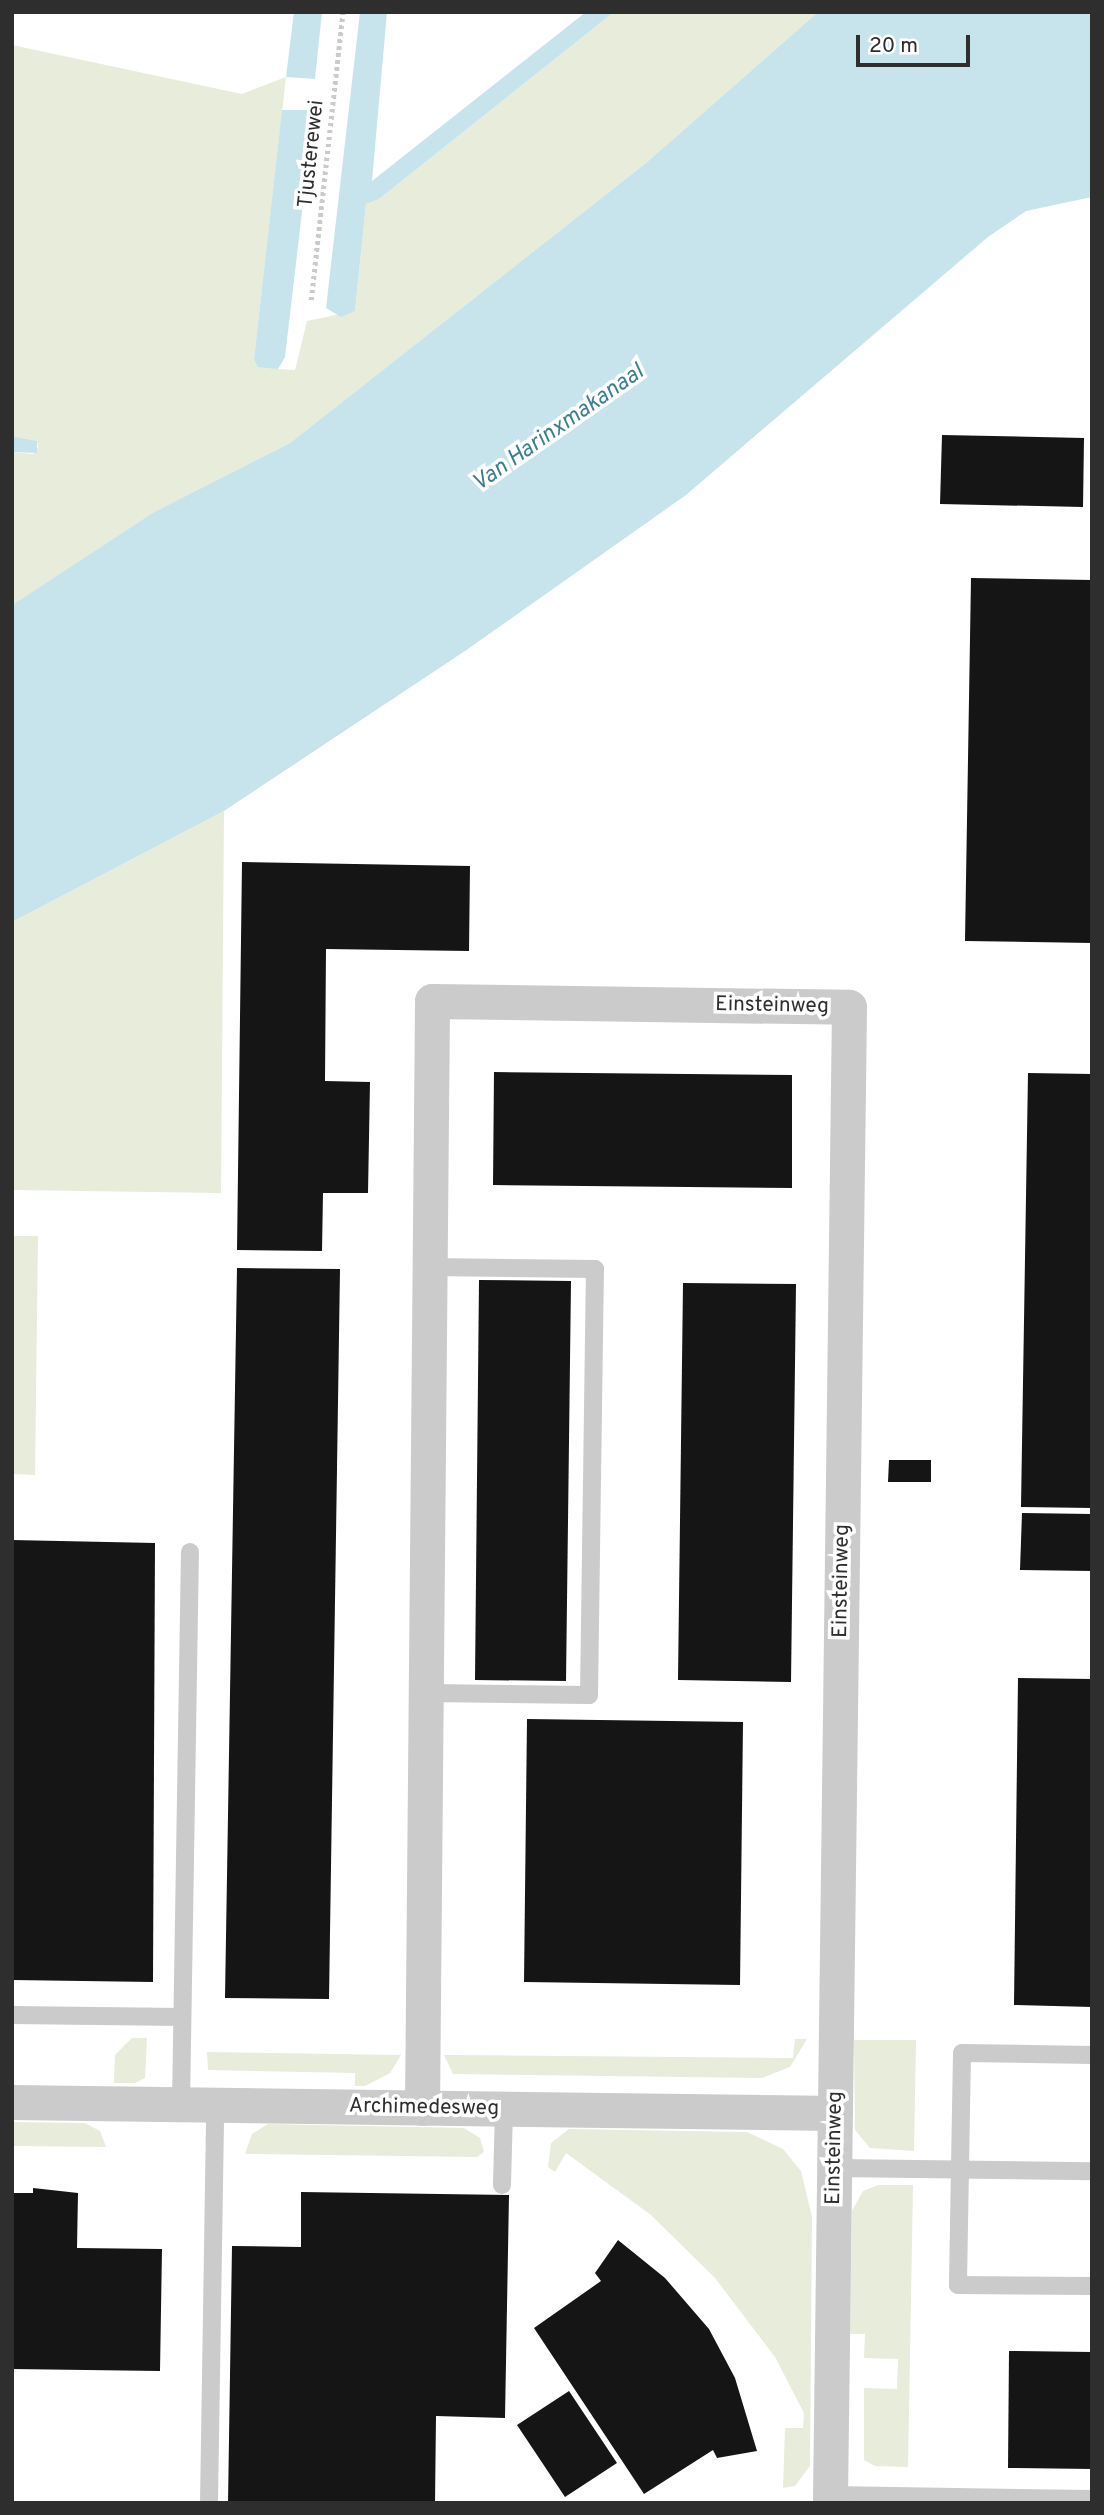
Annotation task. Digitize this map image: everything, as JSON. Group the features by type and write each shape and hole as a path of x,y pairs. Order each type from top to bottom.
{"street":[{"name":"Einsteinweg","path":"422,2108 432,1001 849,1007 830,2499"},
{"name":"Archimedesweg","path":"12,2102 835,2113"}],"lane":[{"path":"425,1693 589,1695 595,1269 429,1267"},
{"path":"190,1552 182,2017 198,2105 209,2503"},
{"path":"12,2015 182,2017"},
{"path":"1092,2055 962,2053 958,2285 1092,2286"},
{"path":"502,2185 503,2109"},
{"path":"834,2168 1092,2171"},
{"path":"830,2499 1092,2499"}],"path":[{"name":"Tjusterewei","path":"311,300 343,12"}],"green space":[{"path":"614,12 818,12 646,163 290,443 154,512 12,605 12,452 33,454 38,447 37,441 12,436 12,45 242,94 286,77 254,359 278,369 295,370 307,321 355,311 366,204 379,199"},
{"path":"224,811 221,1193 12,1190 12,922"},
{"path":"12,1236 38,1236 35,1475 12,1474"},
{"path":"132,2038 147,2038 145,2078 135,2083 114,2083 115,2055"},
{"path":"795,2039 807,2039 790,2067 762,2078 453,2074 444,2055 793,2058"},
{"path":"854,2040 916,2040 914,2151 870,2148 855,2130"},
{"path":"207,2052 401,2055 390,2073 365,2086 355,2086 355,2073 208,2070"},
{"path":"12,2122 85,2123 100,2131 106,2147 12,2146"},
{"path":"268,2124 464,2128 480,2138 484,2152 477,2157 245,2154 252,2134"},
{"path":"569,2129 747,2132 783,2149 801,2171 812,2217 810,2466 795,2486 783,2488 785,2428 803,2428 804,2413 775,2357 715,2278 651,2215 566,2153 555,2172 548,2167 551,2143"},
{"path":"878,2185 913,2185 908,2467 875,2466 864,2460 864,2388 897,2389 898,2359 864,2358 865,2334 850,2334 852,2211 863,2191"}],"water":[{"path":"294,12 322,12 315,79 286,77"},
{"path":"360,12 387,12 372,181 586,12 614,12 379,199 366,204 355,311 341,317 326,308"},
{"name":"Van Harinxmakanaal","path":"818,12 1092,12 1092,197 1026,211 988,237 686,495 465,651 224,811 12,922 12,605 154,512 290,443 646,163"},
{"path":"282,110 314,110 285,357 278,369 258,367 254,359"},
{"path":"12,436 37,441 37,453 12,452"}],"building":[{"path":"942,435 1084,438 1083,507 940,504"},
{"path":"971,578 1092,580 1092,943 965,941"},
{"path":"242,862 470,866 469,951 326,949 325,1081 370,1082 368,1193 323,1193 322,1251 237,1250"},
{"path":"494,1072 792,1075 792,1188 493,1185"},
{"path":"1028,1073 1092,1074 1092,1508 1021,1507"},
{"path":"237,1268 340,1269 329,1999 225,1998"},
{"path":"479,1280 571,1281 566,1681 475,1680"},
{"path":"683,1283 796,1284 791,1682 678,1680"},
{"path":"889,1460 931,1460 931,1482 888,1482"},
{"path":"1022,1513 1092,1514 1092,1571 1020,1570"},
{"path":"12,1540 155,1543 153,1982 12,1980"},
{"path":"1018,1678 1092,1679 1092,2007 1014,2005"},
{"path":"527,1719 743,1722 740,1985 524,1982"},
{"path":"33,2188 78,2193 77,2248 162,2249 160,2371 12,2369 12,2193 33,2193"},
{"path":"301,2192 509,2195 505,2418 436,2416 435,2503 228,2503 232,2246 301,2247"},
{"path":"618,2240 665,2278 709,2329 735,2378 757,2451 717,2458 713,2450 644,2494 534,2328 601,2281 595,2273"},
{"path":"1009,2351 1092,2352 1092,2469 1008,2468"},
{"path":"569,2391 617,2463 565,2497 517,2425"}]}
